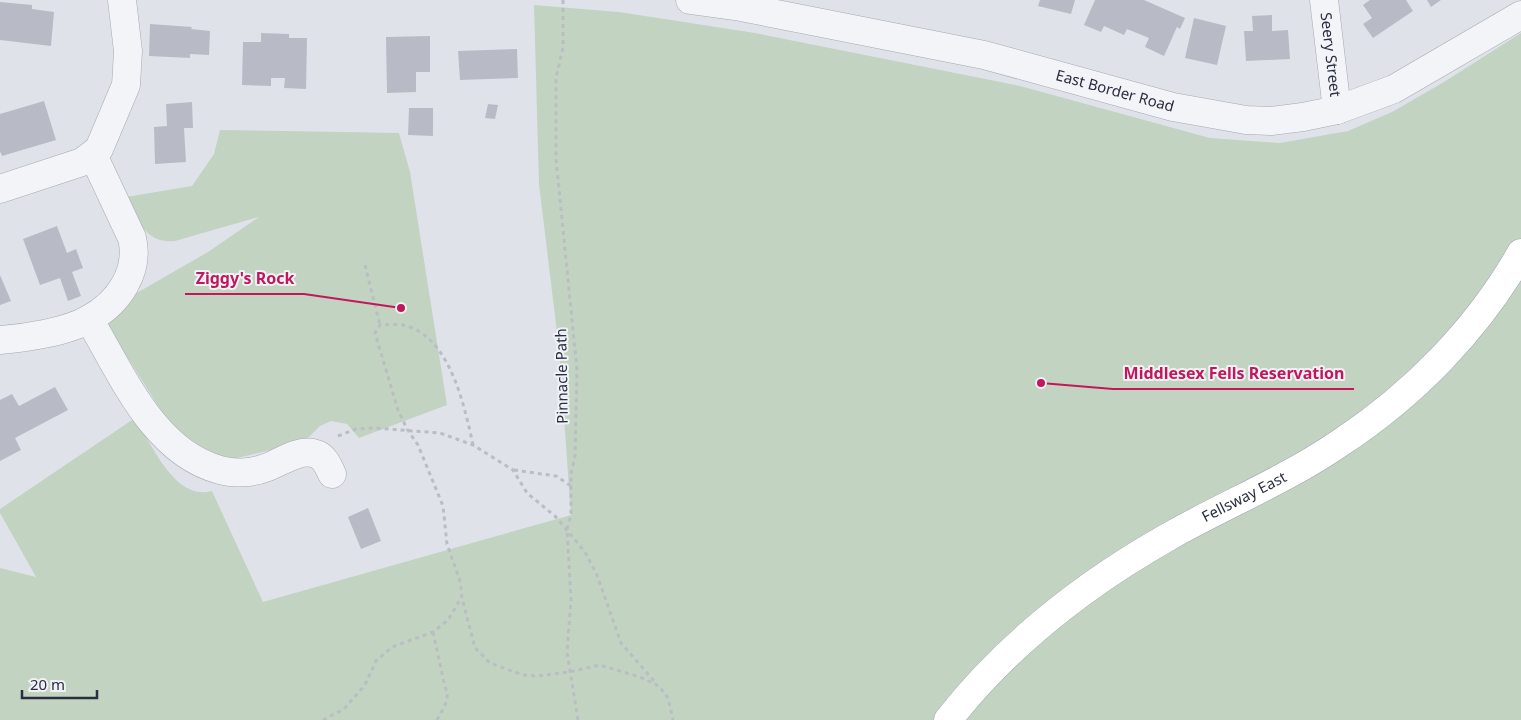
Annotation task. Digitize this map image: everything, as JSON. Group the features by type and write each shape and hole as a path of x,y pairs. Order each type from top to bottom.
{"main road":[{"name":"Fellsway East","path":"948,720 976,686 1066,604 1166,538 1306,464 1340,444 1376,417 1440,360 1494,296 1521,253"}],"street":[{"path":"0,189 82,162 93,155 104,140 126,85 128,51 122,0"},
{"name":"East Border Road","path":"690,0 742,7 984,55 1173,107 1238,119 1271,121 1337,110 1394,89 1521,14"},
{"name":"Seery Street","path":"1324,0 1337,110"},
{"path":"0,340 43,334 90,319 115,297 129,280 134,266 135,250 128,225 93,155"},
{"path":"90,319 131,389 136,404 170,441 196,461 221,471 241,472 264,468 295,456 314,453 322,458 332,474"}],"path":[{"name":"Pinnacle Path","path":"563,0 563,48 556,78 556,159 577,370 575,456 571,486 571,515 567,529 571,600 567,652 578,720"},
{"path":"365,265 380,325 375,333 384,358 389,385 407,429 418,445 443,506 447,544 460,581 462,598 475,648 490,663 523,674 536,676 569,672 600,665 640,677 659,686"},
{"path":"380,325 409,326 427,337 442,356 456,380 473,445"},
{"path":"314,453 330,441 356,429 407,429 440,433 473,445 513,470 556,476 571,486"},
{"path":"513,470 533,500 556,517 584,552 597,575 621,643 668,698 673,720"},
{"path":"323,720 344,709 365,685 376,661 392,647 433,632 448,620 462,598"},
{"path":"433,632 448,693 445,707 437,720"}],"green space":[{"path":"534,5 619,12 755,33 1020,86 1210,138 1280,143 1348,131 1392,112 1444,82 1521,33 1521,720 0,720 0,568 36,577 0,513 0,509 135,418 157,455 176,479 187,488 199,492 212,491 263,602 571,515 559,349 539,184"},
{"path":"220,130 399,133 410,172 447,405 359,438 347,424 331,421 320,426 304,442 213,464 174,431 105,322 121,302 208,252 259,217 175,241 165,241 156,239 144,229 126,197 192,186 214,154"}],"building":[{"path":"1040,0 1075,0 1071,14 1038,6"},
{"path":"1095,0 1144,0 1185,18 1180,29 1177,27 1164,56 1145,47 1149,38 1127,29 1124,35 1104,26 1101,32 1084,25"},
{"path":"1370,0 1406,0 1413,11 1373,38 1363,24 1372,18 1363,5"},
{"path":"1427,0 1441,0 1431,7"},
{"path":"0,2 32,5 32,9 54,12 51,46 0,40"},
{"path":"1272,15 1272,31 1288,30 1290,59 1246,61 1244,31 1253,31 1252,16"},
{"path":"1194,18 1226,26 1217,65 1185,58"},
{"path":"150,24 192,27 191,29 210,31 209,55 190,54 190,58 149,56"},
{"path":"261,33 289,34 289,38 307,38 306,89 284,88 285,78 271,78 271,86 242,85 243,42 261,42"},
{"path":"430,36 430,72 416,72 416,92 387,93 386,37"},
{"path":"517,49 518,78 460,80 458,51"},
{"path":"44,101 56,140 2,156 0,151 0,114"},
{"path":"192,102 193,128 184,128 186,162 155,164 154,127 167,126 166,104"},
{"path":"488,104 498,105 495,119 485,118"},
{"path":"409,108 433,108 433,136 408,135"},
{"path":"57,226 67,253 76,249 83,268 72,272 81,296 68,301 60,278 40,285 23,239"},
{"path":"0,275 11,301 0,305"},
{"path":"55,387 68,410 15,438 21,450 0,461 0,400 12,394 19,406"},
{"path":"368,508 381,541 361,549 348,517"}],"place":[{"name":"Ziggy's Rock","path":"401,308"},
{"name":"Middlesex Fells Reservation","path":"1041,383"}]}
